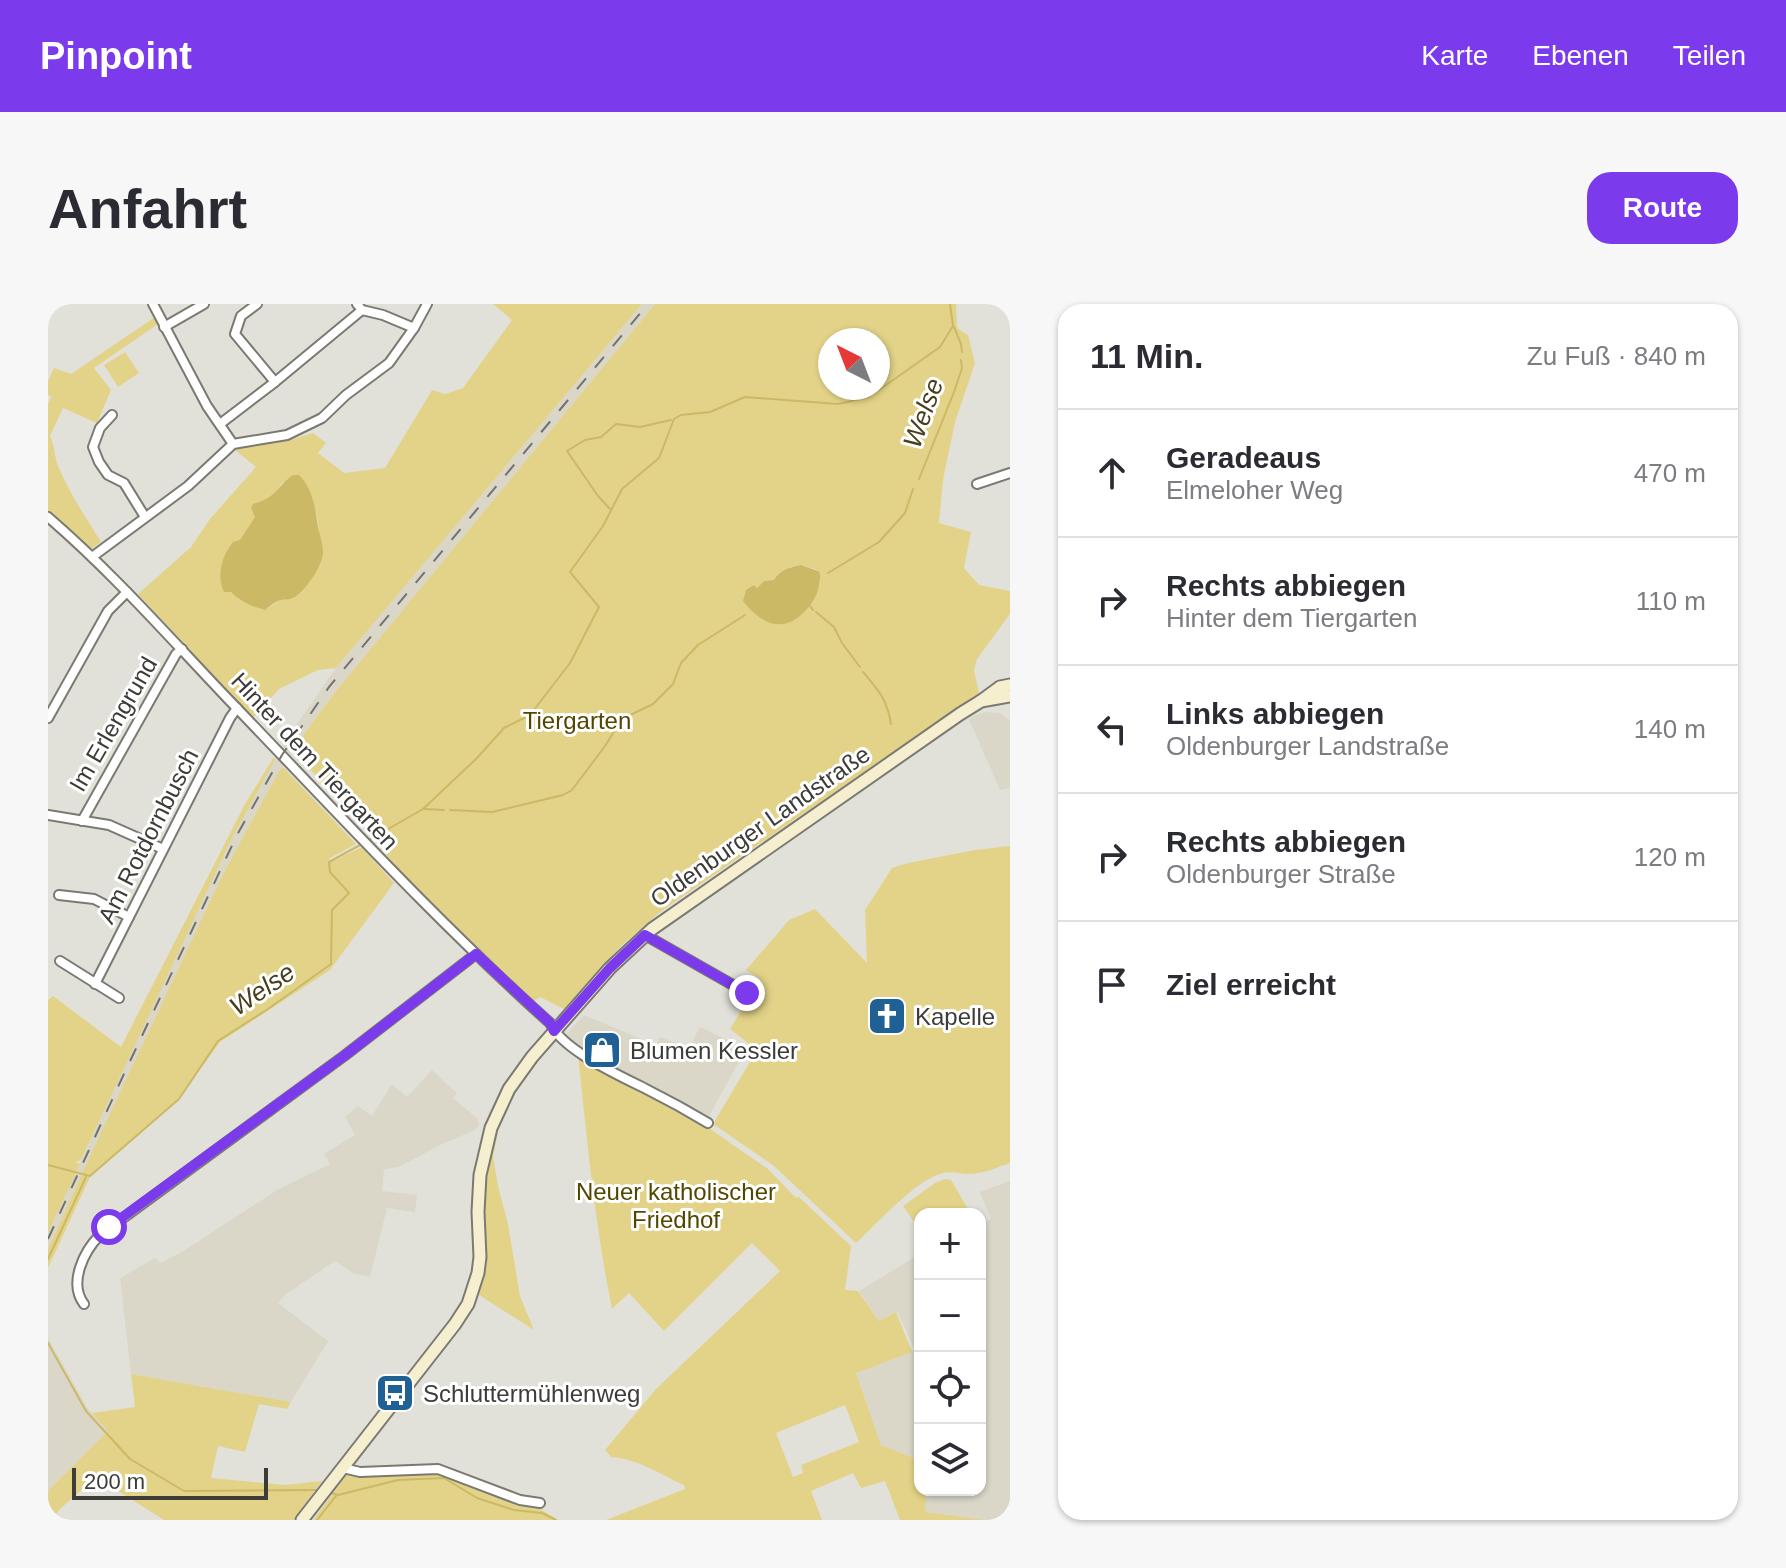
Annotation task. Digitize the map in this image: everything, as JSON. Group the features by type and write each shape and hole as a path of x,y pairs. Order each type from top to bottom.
{"main road":[{"path":"981,701 1000,687 1010,685"},
{"name":"Oldenburger Landstraße","path":"302,1520 468,1304 478,1273 480,1175 491,1128 509,1089 554,1031 610,968 645,935 687,903 960,714 981,701 1010,696"}],"street":[{"path":"153,304 207,406 233,444"},
{"path":"164,327 204,304"},
{"path":"257,304 241,316 235,334 275,382"},
{"path":"92,557 188,486 233,444 287,435 322,418 346,395 389,363 427,304"},
{"path":"220,424 275,382 359,307 414,328"},
{"path":"112,415 100,428 93,447 108,475 124,483 145,517"},
{"path":"977,484 1010,473"},
{"name":"Hinter dem Tiergarten","path":"48,517 127,592 370,849 550,1023 554,1031 594,1063 708,1123"},
{"path":"48,718 108,611 127,592"},
{"name":"Im Erlengrund","path":"82,821 176,654 182,649"},
{"name":"Am Rotdornbusch","path":"95,984 237,708"},
{"path":"48,815 109,825 163,849"},
{"path":"59,895 94,899 129,917"},
{"path":"645,935 747,993"},
{"path":"84,1304 77,1294 78,1276 86,1253 100,1235 344,1056 476,954"},
{"path":"60,961 119,998"},
{"path":"343,1468 360,1472 438,1469 520,1500 540,1503"}],"shaded area":[{"path":"642,304 655,304 336,691 292,750 223,874 48,1249 48,1233 232,838 296,725 336,668"},
{"path":"293,475 299,475 312,496 322,557 312,578 297,595 265,610 246,603 231,592 224,592 220,579 221,566 229,547 240,540 255,517 251,508 253,504 272,495"},
{"path":"801,565 820,573 819,587 807,609 790,622 774,624 766,621 743,601 746,590 754,585 757,588 764,581 774,580 786,570"},
{"path":"986,712 1000,713 1010,720 1010,788 1000,790 969,719"},
{"path":"584,1015 656,1045 660,1037 689,1048 700,1027 746,1049 709,1116 591,1059 564,1037"},
{"path":"432,1070 457,1093 453,1098 478,1119 479,1125 475,1130 399,1167 384,1169 382,1191 417,1195 415,1212 387,1208 370,1277 353,1273 335,1261 286,1294 278,1303 328,1341 291,1402 131,1374 120,1278 155,1258 161,1263 185,1250 277,1190 330,1164 324,1154 355,1135 345,1117 358,1106 372,1116 392,1084 407,1097"},
{"path":"1010,1181 1010,1520 924,1512 925,1496 986,1496 986,1221 991,1219 980,1192"},
{"path":"914,1258 914,1348 897,1311 879,1321 859,1291"},
{"path":"48,1338 88,1409 109,1431 48,1493"},
{"path":"914,1350 914,1459 881,1445 856,1373"}],"green space":[{"path":"493,304 642,304 336,668 318,670 279,689 253,718 138,594 191,547 210,519 256,467 235,450 313,433 326,443 318,453 344,473 385,468 432,390 445,394 463,388 512,320","holes":["283,482 316,512 323,556 301,592 292,599 281,599 265,610 237,597 220,571 256,517 251,508 274,495"]},
{"name":"Tiergarten","path":"655,304 956,304 957,328 968,335 975,363 955,422 943,480 939,523 971,532 964,568 979,585 1010,591 1010,614 977,659 974,670 979,693 660,912 622,945 564,1009 540,997 533,1002 403,875 365,828 292,750 336,691","holes":["801,565 820,573 818,591 746,590 757,588 764,581 774,580 790,567"]},
{"path":"155,317 158,324 94,368 111,390 97,423 63,408 50,436 63,478 101,542 91,549 48,511 48,404 51,396 48,395 48,381 54,368 71,374"},
{"path":"125,352 139,373 118,387 104,365"},
{"path":"274,757 232,838 81,1160 75,1162 80,1164 48,1233 48,1000 53,996 121,1047 245,804"},
{"path":"283,767 356,844 330,858 327,864 362,847 394,883 330,970 220,1042 179,1099 90,1177 48,1268 48,1249 91,1154 223,874"},
{"path":"1010,846 1010,1163 978,1173 946,1172 932,1177 909,1193 856,1243 774,1166 713,1124 757,1050 730,1029 760,979 746,970 789,920 815,909 867,963 865,910 892,868 975,850"},
{"name":"Neuer katholischer Friedhof","path":"578,1055 677,1106 768,1169 851,1246 845,1290 858,1291 879,1321 896,1312 912,1352 856,1373 881,1445 914,1459 914,1496 926,1496 925,1512 985,1520 900,1520 885,1481 861,1488 853,1473 811,1491 822,1520 606,1520 685,1489 684,1485 649,1468 611,1457 605,1450 656,1389 780,1271 752,1243 664,1331 629,1293 612,1309 596,1214","holes":["845,1405 859,1442 801,1465 803,1473 793,1477 776,1433"]},
{"path":"498,1133 493,1156 498,1186 520,1296 534,1330 479,1295 487,1263 487,1173"},
{"path":"951,1180 967,1208 914,1208 914,1222 903,1206 935,1183"},
{"path":"131,1374 291,1402 287,1409 259,1404 245,1452 218,1446 211,1478 284,1485 322,1481 293,1520 164,1520 96,1477 52,1520 48,1520 50,1489 108,1431 92,1413 135,1407"},
{"path":"349,1472 443,1473 526,1507 537,1507 558,1520 313,1520"}],"waterway":[{"name":"Welse","path":"369,840 423,809 504,728 530,715 570,663 599,607 570,572 603,526 622,489 659,458 674,419 681,415 710,412 745,397 838,404 869,397 940,347 953,326 950,304"},
{"name":"Welse","path":"954,327 962,352"},
{"name":"Welse","path":"919,479 954,392 962,368 961,360"},
{"name":"Welse","path":"610,509 567,451 585,440 601,437 616,424 640,427 671,420"},
{"name":"Welse","path":"828,573 879,542 905,513 913,489"},
{"path":"810,606 813,610"},
{"path":"816,612 834,627 860,667"},
{"name":"Welse","path":"450,810 492,812 563,795 572,790 622,719 653,704 673,684 681,663 698,645 745,615"},
{"path":"863,672 882,696 891,724"},
{"name":"Welse","path":"424,809 444,810"},
{"name":"Welse","path":"48,1165 90,1176 179,1099 218,1041 331,964 332,910 349,893 330,872 329,862 360,845"},
{"path":"48,1259 86,1177"},
{"path":"48,1343 86,1411 130,1459 184,1491 318,1490"},
{"path":"328,1492 338,1495 398,1480 444,1478 477,1498 514,1510 542,1513 556,1520"},
{"path":"317,1520 336,1496"}],"railway":[{"path":"48,1239 237,835 282,755 329,687 648,304"}],"place":[{"name":"Kapelle","path":"887,1016"},
{"name":"Blumen Kessler","path":"602,1050"},
{"name":"Schluttermühlenweg","path":"395,1393"}],"route":[{"path":"109,1227 344,1056 476,954 550,1023 554,1031 610,968 645,935 747,993"}]}
